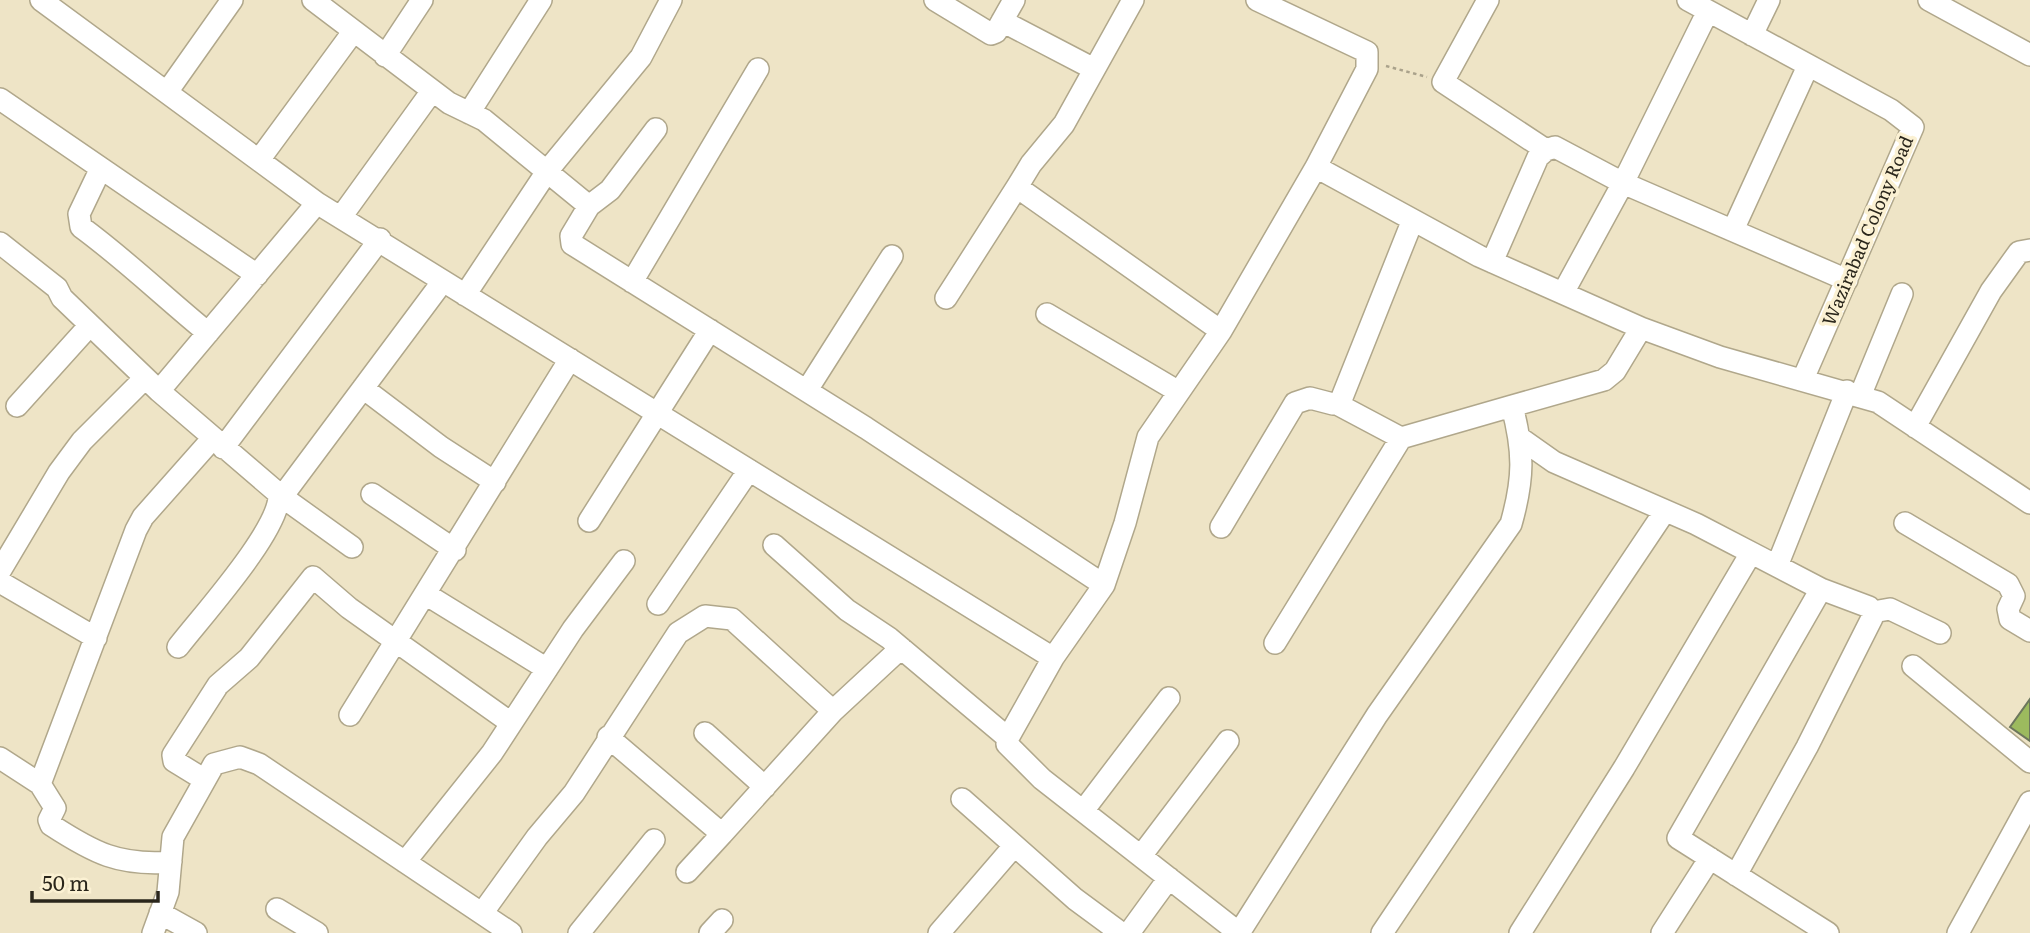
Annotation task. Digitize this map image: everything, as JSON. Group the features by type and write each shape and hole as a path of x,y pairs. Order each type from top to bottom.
{"street":[{"path":"41,0 317,203 380,239 465,295 1053,658"},
{"path":"167,92 232,0"},
{"path":"385,57 422,0"},
{"path":"469,113 541,0"},
{"path":"465,295 548,170 641,57 671,0"},
{"path":"935,0 991,34 1013,0"},
{"path":"946,298 1017,187 1064,124 1133,0"},
{"path":"1257,0 1367,52 1369,62 1316,167 1221,331 1147,438 1125,523 1104,585 1053,658 1007,744 1083,811 1239,933 1377,715 1511,524 1520,494 1520,439 1512,407"},
{"path":"1488,0 1443,82 1546,150"},
{"name":"Wazirabad Colony Road","path":"1688,0 1891,110 1913,127 1804,379"},
{"path":"1752,35 1769,0"},
{"path":"1929,0 2030,55"},
{"path":"320,2 385,57 548,170 589,206"},
{"path":"1563,293 1623,183 1708,11"},
{"path":"1002,20 1094,69"},
{"path":"259,160 353,32"},
{"path":"1732,230 1808,65"},
{"path":"632,282 758,69"},
{"path":"341,217 432,91"},
{"path":"0,99 257,275"},
{"path":"656,129 610,190 589,206 571,236 572,244 807,390 1104,585"},
{"path":"1492,262 1538,157 1555,147 1623,183 1846,280"},
{"path":"1316,167 1412,222 1492,262 1641,328 1720,357 1878,402 2030,503"},
{"path":"101,168 79,214 81,227 121,257 155,291 208,333"},
{"path":"1017,187 1221,331"},
{"path":"0,571 59,472 82,441 152,385 208,333 317,203"},
{"path":"1337,404 1412,222"},
{"path":"40,784 143,517 218,443 380,239"},
{"path":"0,243 57,288 62,298 152,385 218,443 281,496 352,547"},
{"path":"1915,428 1991,290 2019,252 2029,248"},
{"path":"807,390 892,256"},
{"path":"178,647 247,559 277,510 281,494 443,281"},
{"path":"1776,566 1853,394 1902,294"},
{"path":"1047,314 1179,392"},
{"path":"17,406 90,325"},
{"path":"1275,643 1401,438 1604,380 1615,371 1641,328"},
{"path":"589,521 710,330"},
{"path":"350,715 427,595 570,359"},
{"path":"363,388 442,447 495,482"},
{"path":"1221,527 1295,403 1310,398 1337,404 1401,438"},
{"path":"1520,439 1555,462 1665,511 1821,589 1839,593 1873,612 1890,609 1940,633"},
{"path":"658,604 748,470"},
{"path":"372,494 454,550"},
{"path":"1382,933 1665,511"},
{"path":"1905,523 2008,584 2014,596 2008,609 2010,619 2030,631"},
{"path":"774,545 848,610 901,648 1008,738"},
{"path":"1520,933 1624,768 1752,553"},
{"path":"405,862 492,753 547,669 624,561"},
{"path":"205,780 174,761 173,755 218,685 248,658 313,577 397,642 511,723"},
{"path":"0,582 96,638"},
{"path":"1821,589 1678,838 1828,933"},
{"path":"427,595 547,669"},
{"path":"1736,875 1807,747 1873,612"},
{"path":"483,912 537,837 574,793 678,633 705,616 732,619 833,711"},
{"path":"687,872 833,711 901,648"},
{"path":"1913,666 2030,762"},
{"path":"1083,811 1169,698"},
{"path":"705,733 765,787"},
{"path":"608,737 722,834"},
{"path":"1141,856 1228,741"},
{"path":"0,758 40,784 55,808 49,820 51,825 85,848 120,861 141,864 171,862"},
{"path":"196,933 156,923 167,892 173,837 214,764 220,760 245,758 483,912 510,933"},
{"path":"962,799 1075,900 1121,933"},
{"path":"1958,933 2030,802"},
{"path":"579,933 654,840"},
{"path":"939,933 1014,846"},
{"path":"1662,933 1710,858"},
{"path":"1129,933 1169,878"},
{"path":"277,909 317,933"}],"path":[{"path":"1369,62 1443,82"}],"building":[{"path":"2030,699 2030,741 2010,727"}]}
